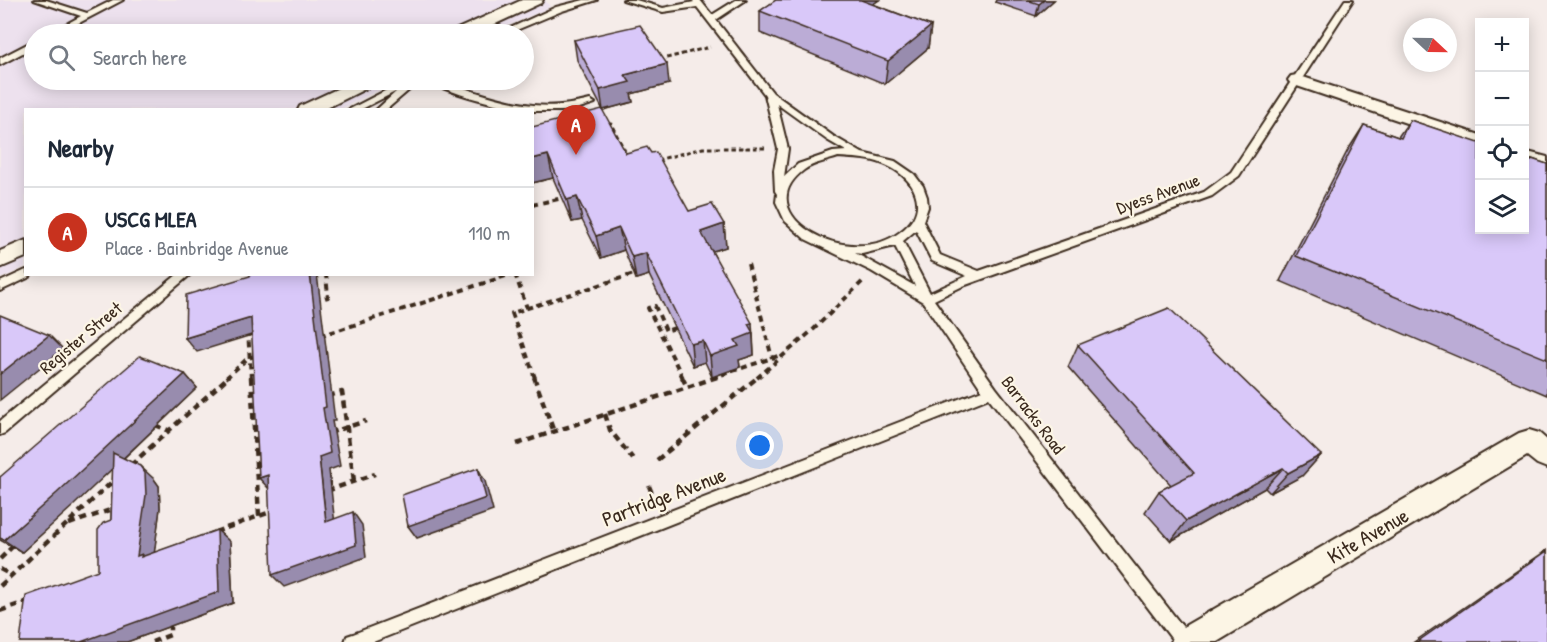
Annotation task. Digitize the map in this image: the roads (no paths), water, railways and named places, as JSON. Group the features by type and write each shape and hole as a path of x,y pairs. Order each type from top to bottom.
{"street":[{"path":"483,24 535,0"},
{"path":"1297,80 1475,141"},
{"path":"312,108 349,90"},
{"path":"1529,159 1547,164"},
{"path":"0,260 24,249"},
{"name":"Kite Avenue","path":"1186,642 1529,441 1547,456"}],"lane":[{"path":"38,0 88,16"},
{"path":"72,24 119,0"},
{"path":"524,24 559,9 593,0"},
{"path":"627,0 663,10 697,2 770,95 830,138 858,154"},
{"path":"711,20 742,0"},
{"name":"Dyess Avenue","path":"927,299 959,283 1208,194 1236,174 1349,0"},
{"path":"0,62 24,49"},
{"path":"356,108 393,90"},
{"path":"382,108 403,90"},
{"path":"464,90 527,108"},
{"path":"770,95 783,149 778,170 780,196 783,213 794,228 813,240 837,248 864,249 888,244 906,235 918,222 924,207 922,192 913,178 898,167 858,154 837,154 817,159 798,168 785,181 780,196"},
{"path":"534,109 566,110 590,103"},
{"path":"918,222 936,258 979,276"},
{"path":"897,239 927,299"},
{"name":"Barracks Road","path":"826,244 875,268 927,299 992,392 1186,642"},
{"path":"0,287 24,275"},
{"name":"Register Street","path":"0,429 184,276"},
{"name":"Partridge Avenue","path":"353,642 992,392"}],"place":[{"name":"USCG MLEA","path":"576,155"}]}
